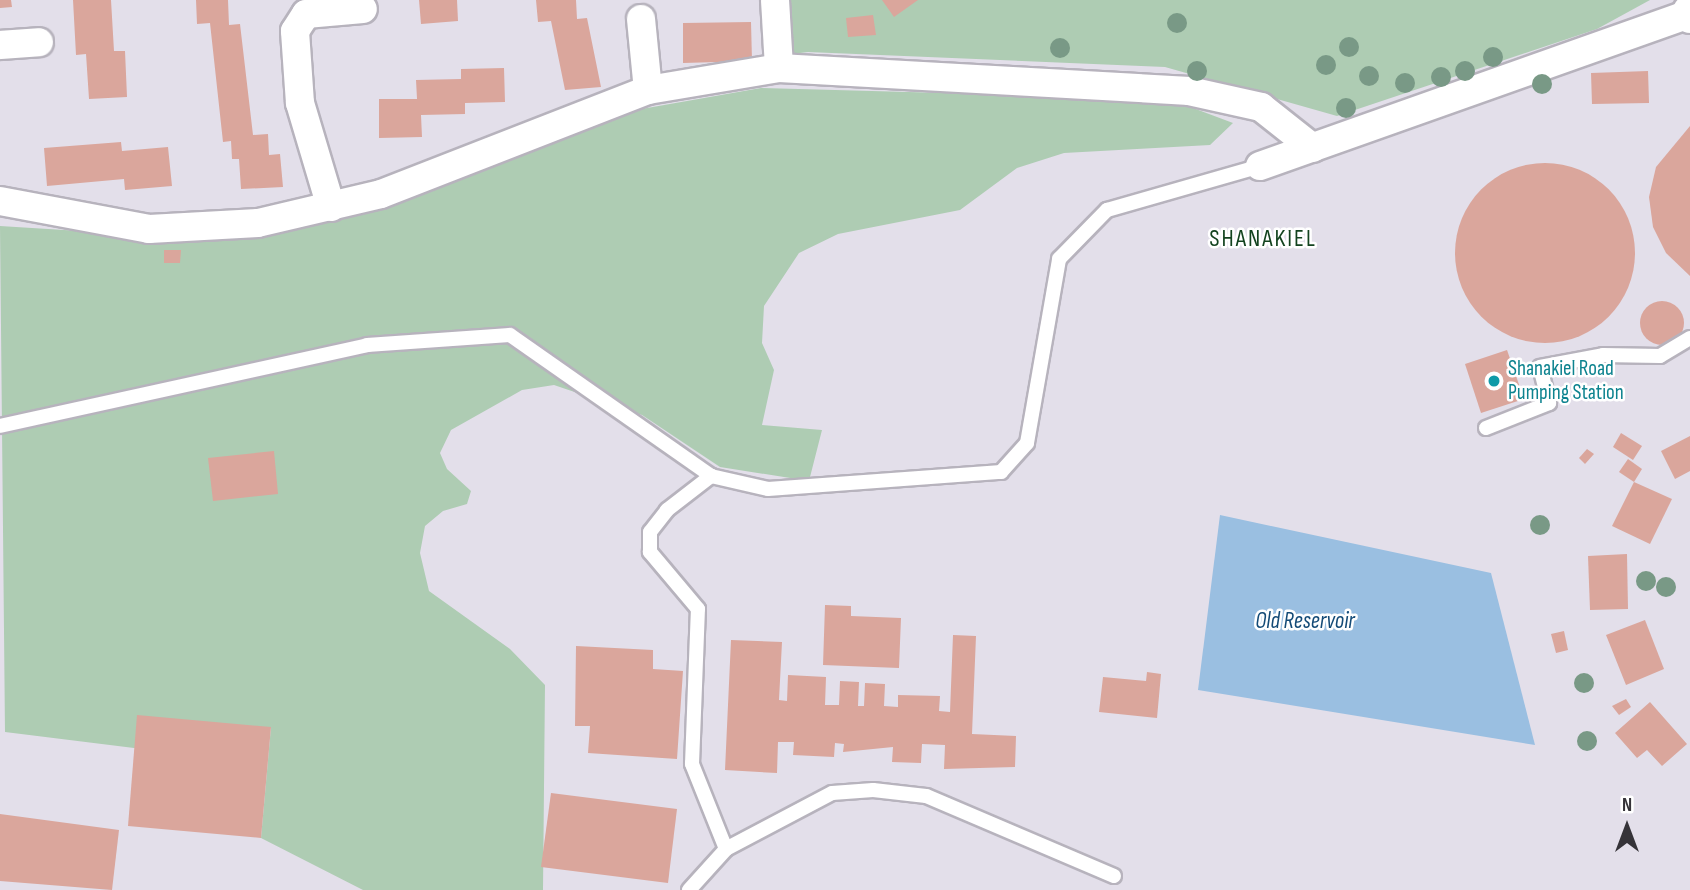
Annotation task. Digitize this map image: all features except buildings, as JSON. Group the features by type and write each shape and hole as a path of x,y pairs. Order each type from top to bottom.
{"street":[{"path":"775,0 779,68"},
{"path":"331,208 300,103 295,30 306,15 363,9"},
{"path":"1259,166 1690,13"},
{"path":"640,19 648,89"},
{"path":"0,45 40,42"},
{"path":"0,201 149,229 258,223 331,208 648,89 779,68 1189,91 1261,107 1313,148"}],"lane":[{"path":"0,426 367,345 510,335 711,476 768,489 1001,472 1027,443 1059,259 1107,210 1259,166"},
{"path":"1486,428 1549,403 1541,367 1603,355 1660,356 1690,338"},
{"path":"711,476 667,510 650,532 650,552 698,609 689,719 692,764 726,849"},
{"path":"689,890 726,849 832,793 873,790 926,796 1114,876"}],"green space":[{"path":"765,0 1650,0 1597,29 1337,116 1165,67 808,52 768,57"},
{"path":"761,88 1169,99 1233,123 1210,145 1064,153 1017,168 960,210 838,234 799,253 764,306 762,343 774,370 762,425 822,430 809,481 720,467 642,415 554,385 522,390 451,430 440,453 447,469 471,491 467,504 443,511 425,526 420,553 429,591 510,649 545,685 543,890 363,890 261,838 271,727 134,748 5,732 0,226 192,238 630,111"}],"water":[{"name":"Old Reservoir","path":"1220,515 1491,573 1535,745 1198,690"}],"place":[{"name":"Shanakiel Road Pumping Station","path":"1494,381"}],"district":[{"name":"SHANAKIEL","path":"1263,239"}]}
